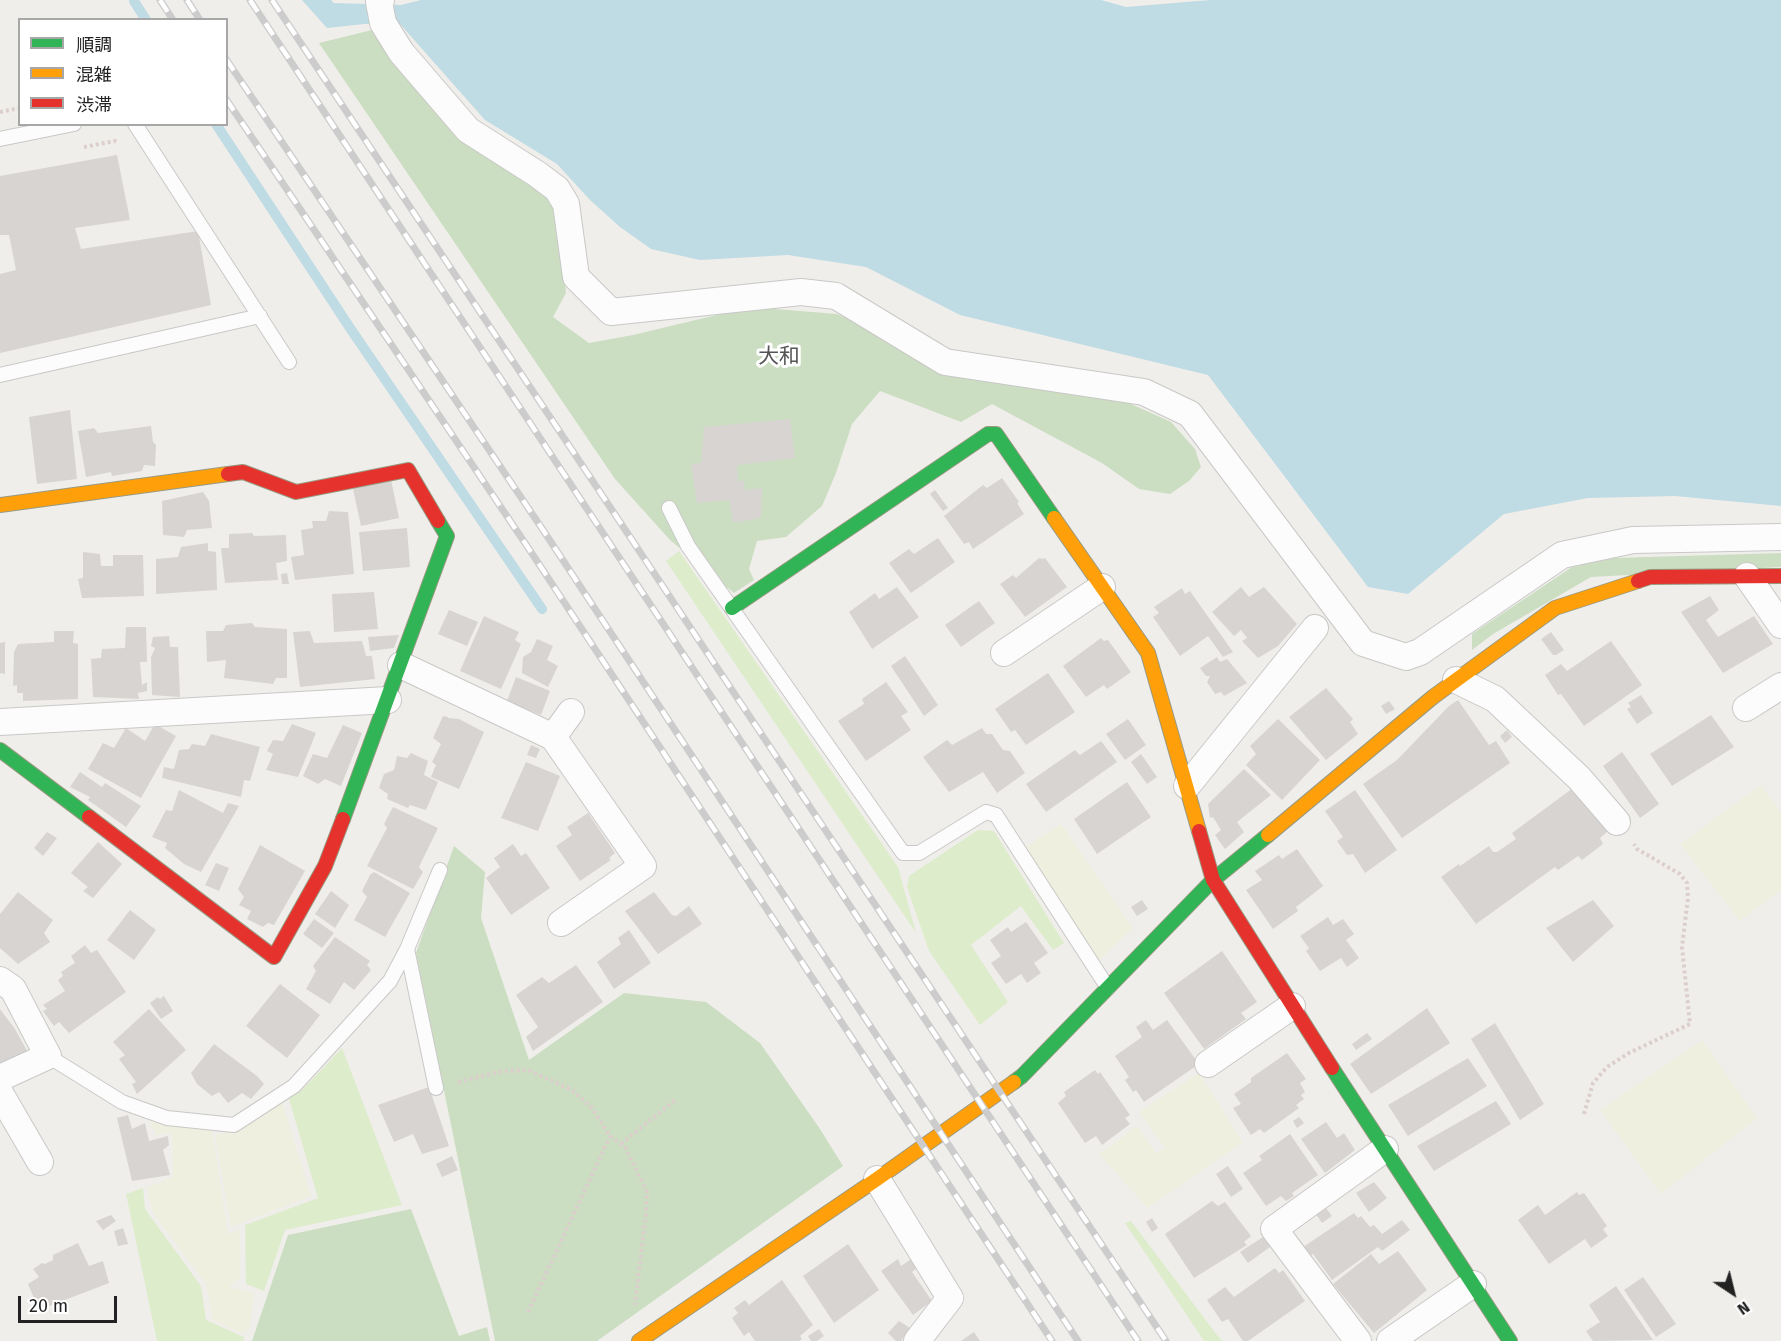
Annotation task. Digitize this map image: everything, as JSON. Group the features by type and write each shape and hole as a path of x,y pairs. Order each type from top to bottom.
{"street":[{"path":"381,0 379,2 383,23 401,52 468,130 537,174 556,189 566,204 576,277 611,312 801,292 836,296 945,362 1144,392 1190,414 1363,643 1406,657 1420,652 1562,555 1633,540 1781,537"},
{"path":"732,608 988,434 996,434 1148,653 1214,880 1292,1006 1510,1341"},
{"path":"0,505 243,472 296,492 408,470 447,536 325,866 274,957 0,750"},
{"path":"1747,576 1781,625"},
{"path":"639,1341 877,1179 1022,1076 1214,880 1433,697 1555,608 1650,577 1781,576"},
{"path":"1004,653 1102,586"},
{"path":"1186,786 1315,628"},
{"path":"401,665 553,737 643,866 561,923"},
{"path":"1456,680 1495,699 1579,778 1617,822"},
{"path":"1746,708 1781,686"},
{"path":"0,722 388,700"},
{"path":"553,737 571,712"},
{"path":"0,980 13,989 48,1056 0,1078"},
{"path":"1208,1064 1292,1006"},
{"path":"0,1094 40,1162"},
{"path":"1358,1341 1275,1228 1385,1149"},
{"path":"877,1179 950,1298 917,1341"},
{"path":"1390,1341 1473,1284"}],"lane":[{"path":"0,139 64,126"},
{"path":"136,126 289,362"},
{"path":"0,375 260,316"},
{"path":"669,508 688,546 903,853 919,853 986,812 996,815 1108,988"},
{"path":"48,1056 122,1102 167,1118 234,1125 294,1086 390,981 407,949 440,870"},
{"path":"407,949 436,1088"}],"path":[{"path":"0,112 18,108"},
{"path":"1584,1114 1593,1083 1607,1067 1629,1053 1690,1024 1682,947 1688,898 1687,883 1680,874 1638,849 1617,822"},
{"path":"436,1088 503,1071 528,1071 572,1090 592,1108 610,1136 626,1147 646,1192 646,1214 634,1306"},
{"path":"621,1144 675,1100"},
{"path":"528,1312 610,1136"}],"green space":[{"path":"376,29 549,193 557,205 566,293 553,317 589,343 750,307 837,314 901,343 1120,399 1171,422 1195,449 1201,467 1189,481 1170,494 1139,489 1102,463 992,404 961,422 880,391 852,424 836,473 822,506 786,537 757,541 749,569 754,580 734,593 670,540 615,479 319,43"},
{"path":"679,551 898,867 916,933 666,561"},
{"path":"1781,553 1781,567 1591,577 1493,634 1472,650 1472,634 1572,567 1614,558"},
{"path":"1761,785 1781,813 1781,890 1740,921 1680,844"},
{"path":"1061,824 1133,928 1098,962 1024,848"},
{"path":"978,830 994,831 1064,943 1053,950 1021,906 971,945 1008,1002 980,1025 929,951 907,887 909,876"},
{"path":"454,846 485,872 481,918 529,1060 624,993 706,1002 760,1043 843,1166 597,1341 495,1341 416,953"},
{"path":"1702,1040 1757,1118 1661,1194 1600,1110"},
{"path":"342,1048 402,1205 285,1230 264,1291 246,1284 245,1225 318,1198 289,1099 303,1089"},
{"path":"1199,1073 1243,1142 1148,1208 1099,1154 1137,1126 1156,1153 1165,1148 1139,1112"},
{"path":"282,1102 311,1196 231,1227 215,1135 237,1130"},
{"path":"149,1120 212,1130 228,1234 240,1230 240,1278 229,1287 254,1293 250,1328 244,1334 213,1320 206,1284 154,1215 146,1188 173,1177 172,1132 156,1135"},
{"path":"143,1188 145,1209 201,1286 206,1320 244,1337 244,1341 157,1341 126,1194"},
{"path":"411,1209 459,1336 487,1327 490,1341 252,1341 288,1235"},
{"path":"1131,1221 1223,1341 1204,1341 1125,1223"}],"water":[{"path":"302,0 401,5 421,0 1101,0 1126,7 1210,0 1781,0 1781,506 1675,496 1588,498 1504,514 1408,594 1368,587 1208,375 960,315 866,267 788,255 700,260 651,249 620,227 590,200 557,164 485,120 400,24 364,24 327,28"}],"building":[{"path":"117,155 130,220 75,228 81,249 198,231 211,305 0,353 0,274 16,270 9,235 0,235 0,176"},
{"path":"70,410 77,479 37,484 29,417"},
{"path":"790,419 795,458 737,465 738,481 744,481 745,490 762,488 761,518 733,523 729,500 697,503 691,464 701,463 704,427"},
{"path":"151,426 153,442 156,445 155,466 144,465 142,471 112,476 111,472 86,477 78,431 94,428 98,433"},
{"path":"1002,478 1019,502 1017,503 1024,514 973,549 969,542 964,544 944,516 983,485 987,488"},
{"path":"391,480 399,518 361,526 353,489"},
{"path":"935,490 948,508 943,511 930,494"},
{"path":"203,492 209,501 212,528 187,530 184,537 163,535 162,501"},
{"path":"329,511 348,512 354,574 295,580 291,557 304,555 301,530 313,528 312,521 326,521"},
{"path":"407,528 410,567 363,571 359,532"},
{"path":"252,533 254,536 286,535 287,561 276,563 278,580 225,583 221,548 229,548 229,534"},
{"path":"938,538 955,562 911,593 889,563 909,549 914,554"},
{"path":"208,543 208,551 216,552 217,590 156,594 156,559 178,557 181,547"},
{"path":"83,552 100,554 101,566 113,566 113,555 143,555 144,596 82,598 78,579 83,578"},
{"path":"1039,558 1045,558 1067,587 1025,617 1000,584 1013,575 1016,578"},
{"path":"287,573 289,584 282,584 281,574"},
{"path":"897,587 919,617 872,649 849,612 875,593 879,599"},
{"path":"1241,587 1249,597 1264,587 1297,624 1278,646 1258,658 1242,641 1247,638 1241,630 1234,636 1212,612"},
{"path":"1182,588 1185,594 1190,591 1233,652 1223,657 1208,636 1180,656 1153,617 1159,613 1154,607"},
{"path":"374,592 378,629 334,632 332,594"},
{"path":"1710,596 1719,610 1706,620 1718,637 1754,616 1773,644 1723,673 1681,612"},
{"path":"979,601 995,623 961,647 945,625"},
{"path":"449,610 478,622 467,646 438,634"},
{"path":"484,616 519,632 515,640 521,644 501,689 460,671"},
{"path":"252,623 255,627 287,629 287,678 276,678 273,684 224,678 226,660 207,662 206,631 223,631 226,625"},
{"path":"126,627 146,627 147,662 140,662 142,685 147,682 147,691 138,693 139,699 93,697 91,659 101,658 102,649 125,648"},
{"path":"54,631 74,631 73,643 78,644 78,699 23,701 23,693 17,693 17,685 13,686 14,652 18,644 54,642"},
{"path":"310,631 314,643 362,641 366,656 372,656 375,679 300,687 293,632"},
{"path":"1551,632 1564,650 1556,655 1553,655 1541,639"},
{"path":"399,635 394,648 370,651 368,637"},
{"path":"169,636 170,647 178,647 180,697 152,695 151,657 155,648 151,646 153,637"},
{"path":"1101,638 1104,641 1108,640 1131,672 1107,689 1104,685 1086,697 1063,666"},
{"path":"537,639 553,646 547,660 558,666 548,687 522,673 523,657 531,652"},
{"path":"1611,641 1642,685 1584,726 1561,694 1558,695 1545,675 1561,664 1567,671"},
{"path":"5,642 5,674 0,673 0,643"},
{"path":"905,656 938,705 924,716 891,666"},
{"path":"1217,657 1220,662 1227,659 1247,683 1224,696 1221,692 1215,694 1207,682 1210,676 1206,676 1200,668"},
{"path":"1048,673 1075,712 1026,745 1015,730 1011,732 995,709"},
{"path":"516,677 550,691 541,715 507,701"},
{"path":"886,682 908,712 901,716 911,730 866,761 838,721 864,704 862,699"},
{"path":"1326,688 1353,719 1350,722 1358,734 1326,760 1289,717"},
{"path":"1641,695 1653,713 1637,724 1627,709 1631,707 1628,703"},
{"path":"1458,700 1489,745 1496,741 1510,763 1402,838 1363,784 1397,760 1449,706"},
{"path":"1389,701 1395,709 1386,714 1381,706"},
{"path":"1711,715 1734,747 1672,786 1650,754"},
{"path":"443,716 459,719 484,732 459,789 431,777 436,765 432,762 441,744 433,738"},
{"path":"1128,719 1146,745 1125,760 1106,734"},
{"path":"1278,719 1320,760 1282,800 1246,765 1256,754 1250,746"},
{"path":"155,724 176,736 141,798 88,769 103,743 114,748 126,728 145,741"},
{"path":"292,724 316,733 298,777 266,770 273,754 267,751 273,740 283,741"},
{"path":"343,725 362,733 341,786 325,779 318,784 303,776 313,754 327,758"},
{"path":"982,728 986,734 992,734 1003,750 1010,751 1025,773 997,793 983,772 949,792 923,757 947,740 952,745"},
{"path":"1507,730 1512,737 1505,743 1500,736"},
{"path":"211,734 260,747 250,781 244,780 241,797 162,778 164,767 174,769 179,750 189,749 192,744 205,746"},
{"path":"1101,741 1117,762 1046,812 1026,784 1075,750 1080,755"},
{"path":"531,745 540,749 536,758 527,755"},
{"path":"1622,752 1659,804 1640,818 1603,766"},
{"path":"411,753 428,761 424,775 438,782 426,810 410,805 408,808 387,799 388,794 379,788 384,774 394,770 397,756 407,758"},
{"path":"1141,754 1157,777 1147,784 1131,762"},
{"path":"526,762 560,776 538,831 501,818"},
{"path":"1244,769 1271,795 1237,822 1244,832 1225,849 1215,835 1221,830 1213,817 1210,818 1208,804"},
{"path":"80,772 102,787 105,783 141,806 126,827 88,800 90,797 70,787"},
{"path":"1127,782 1151,817 1097,854 1074,819"},
{"path":"1573,788 1608,831 1600,838 1603,844 1582,860 1578,856 1558,870 1555,867 1476,924 1441,877 1489,846 1493,852 1497,852 1516,839 1512,833"},
{"path":"179,790 223,813 228,803 239,806 201,872 184,864 165,848 167,843 152,837 166,810 172,811"},
{"path":"1355,790 1397,850 1365,873 1353,854 1347,855 1337,841 1343,837 1325,811"},
{"path":"393,807 438,828 419,867 423,872 413,889 367,866 387,828 384,824"},
{"path":"588,813 615,853 609,858 611,860 580,881 556,846 572,835 567,827"},
{"path":"47,832 57,838 43,856 34,848"},
{"path":"98,842 122,864 93,898 83,891 88,887 71,873"},
{"path":"513,844 521,856 526,853 550,888 511,915 486,878 500,867 494,858"},
{"path":"260,845 305,871 274,925 268,923 263,927 247,919 251,911 239,905 244,897 238,889"},
{"path":"1297,849 1323,886 1296,907 1298,911 1273,929 1246,890 1262,880 1255,871 1279,855 1282,859"},
{"path":"216,863 229,868 219,891 205,885"},
{"path":"374,872 410,893 385,937 354,920 367,897 362,891"},
{"path":"331,891 349,905 335,928 315,914"},
{"path":"18,892 53,920 44,933 50,942 18,964 0,948 0,914"},
{"path":"654,892 672,915 676,916 689,906 702,924 658,954 625,911"},
{"path":"1142,900 1148,909 1137,916 1131,907"},
{"path":"1593,900 1614,926 1573,962 1546,928"},
{"path":"130,910 156,930 134,960 107,940"},
{"path":"1328,917 1333,925 1343,919 1354,934 1346,940 1359,958 1347,967 1341,958 1320,971 1306,951 1309,948 1300,936"},
{"path":"314,919 334,933 322,948 303,934"},
{"path":"1026,922 1048,953 1034,963 1041,973 1027,983 1021,974 1006,984 991,963 1001,956 990,940 1008,927 1011,932"},
{"path":"629,930 651,963 614,989 597,962 621,944 618,938"},
{"path":"335,937 370,961 367,965 371,970 354,990 344,982 330,1004 306,989 316,971 313,966"},
{"path":"85,945 91,953 97,950 126,992 69,1033 59,1022 54,1026 43,1011 47,1009 43,1005 65,991 58,980 63,976 61,972 75,963 71,956"},
{"path":"1222,951 1257,1002 1241,1013 1246,1019 1204,1049 1164,993"},
{"path":"576,965 603,1002 533,1051 526,1037 538,1027 516,995 542,977 549,983"},
{"path":"280,984 320,1015 287,1058 246,1026"},
{"path":"164,996 173,1011 161,1019 150,1003"},
{"path":"1427,1008 1450,1043 1371,1094 1350,1064"},
{"path":"0,1009 15,1029 27,1051 0,1063"},
{"path":"149,1009 186,1050 137,1094 132,1084 136,1082 119,1059 125,1055 113,1042"},
{"path":"1146,1020 1153,1030 1167,1020 1199,1064 1144,1102 1125,1080 1129,1077 1115,1056 1142,1037 1136,1027"},
{"path":"1495,1023 1544,1104 1520,1120 1471,1039"},
{"path":"1367,1033 1372,1039 1356,1050 1352,1044"},
{"path":"214,1044 257,1076 264,1084 251,1099 242,1093 228,1103 219,1092 212,1096 197,1084 191,1073"},
{"path":"1287,1053 1306,1079 1300,1083 1305,1092 1301,1095 1304,1099 1296,1105 1299,1108 1264,1133 1260,1129 1251,1135 1233,1108 1241,1104 1234,1094 1251,1082 1251,1078"},
{"path":"1468,1058 1487,1086 1408,1136 1388,1105"},
{"path":"1095,1070 1098,1074 1100,1072 1130,1115 1125,1118 1130,1124 1102,1145 1096,1136 1085,1143 1058,1103 1066,1096 1064,1092"},
{"path":"429,1087 449,1146 422,1154 413,1134 394,1142 378,1105"},
{"path":"1496,1101 1511,1124 1434,1171 1417,1146"},
{"path":"128,1115 132,1129 145,1123 149,1141 168,1136 169,1145 163,1150 170,1175 132,1181 117,1118"},
{"path":"1299,1117 1304,1123 1297,1128 1293,1121"},
{"path":"1326,1122 1337,1138 1344,1133 1355,1150 1325,1173 1301,1139"},
{"path":"1290,1134 1318,1175 1292,1193 1294,1196 1286,1201 1281,1196 1266,1206 1243,1173 1262,1160 1259,1156"},
{"path":"452,1156 458,1170 442,1177 436,1164"},
{"path":"1228,1166 1243,1189 1231,1197 1216,1174"},
{"path":"1374,1182 1387,1198 1369,1212 1356,1193"},
{"path":"1577,1192 1579,1195 1584,1193 1607,1226 1603,1229 1608,1236 1591,1248 1585,1239 1549,1264 1518,1220 1538,1205 1545,1215"},
{"path":"1212,1201 1218,1206 1225,1202 1251,1236 1244,1242 1247,1245 1194,1278 1165,1234"},
{"path":"1326,1208 1332,1216 1322,1223 1316,1214"},
{"path":"1354,1213 1358,1218 1361,1216 1370,1227 1374,1225 1382,1234 1402,1220 1410,1230 1382,1251 1378,1247 1332,1280 1313,1254 1309,1256 1303,1247"},
{"path":"111,1215 116,1221 103,1230 96,1221"},
{"path":"1152,1218 1158,1228 1152,1232 1146,1222"},
{"path":"123,1228 128,1244 118,1246 114,1231"},
{"path":"1263,1237 1270,1247 1248,1263 1240,1252"},
{"path":"78,1243 89,1266 103,1261 109,1283 39,1310 28,1284 39,1277 33,1269 53,1260 53,1255"},
{"path":"848,1244 879,1290 834,1323 803,1276"},
{"path":"1398,1251 1427,1290 1374,1333 1333,1284 1371,1254 1379,1264"},
{"path":"898,1259 901,1266 911,1259 918,1267 912,1272 932,1301 913,1315 881,1271"},
{"path":"1275,1268 1279,1273 1283,1270 1305,1301 1248,1341 1243,1341 1228,1319 1222,1322 1207,1300 1225,1287 1234,1297"},
{"path":"1643,1277 1676,1324 1656,1337 1624,1290"},
{"path":"782,1280 813,1325 800,1336 802,1339 799,1341 755,1341 749,1332 744,1336 732,1318 738,1313 734,1308 745,1300 749,1305"},
{"path":"1616,1286 1653,1340 1593,1341 1586,1331 1600,1322 1589,1305"},
{"path":"899,1321 910,1328 901,1341 896,1341 888,1333"},
{"path":"819,1329 824,1336 817,1341 811,1341 808,1336"},
{"path":"974,1332 980,1341 961,1341"}],"waterway":[{"path":"134,1 145,18"},
{"path":"217,126 350,328 542,609"}],"railway":[{"path":"160,0 172,18"},
{"path":"187,0 199,18"},
{"path":"250,0 1138,1341"},
{"path":"272,0 1166,1341"},
{"path":"228,62 543,530 1078,1341"},
{"path":"228,102 527,546 1052,1341"}],"traffic: fast":[{"path":"732,608 988,434 996,434 1054,518"},
{"path":"343,819 447,536 438,521"},
{"path":"0,750 89,817"},
{"path":"1014,1082 1213,880 1268,835"},
{"path":"1332,1068 1510,1341"}],"traffic: slow":[{"path":"0,505 228,474"},
{"path":"1054,518 1148,653 1199,831"},
{"path":"1268,835 1433,697 1555,608 1638,581"},
{"path":"639,1341 877,1179 1014,1082"}],"traffic: jam":[{"path":"228,474 243,472 296,492 408,470 438,521"},
{"path":"1638,581 1650,577 1781,576"},
{"path":"89,817 274,957 325,866 343,819"},
{"path":"1199,831 1213,880 1332,1068"}],"district":[{"name":"大和","path":"779,357"}]}
